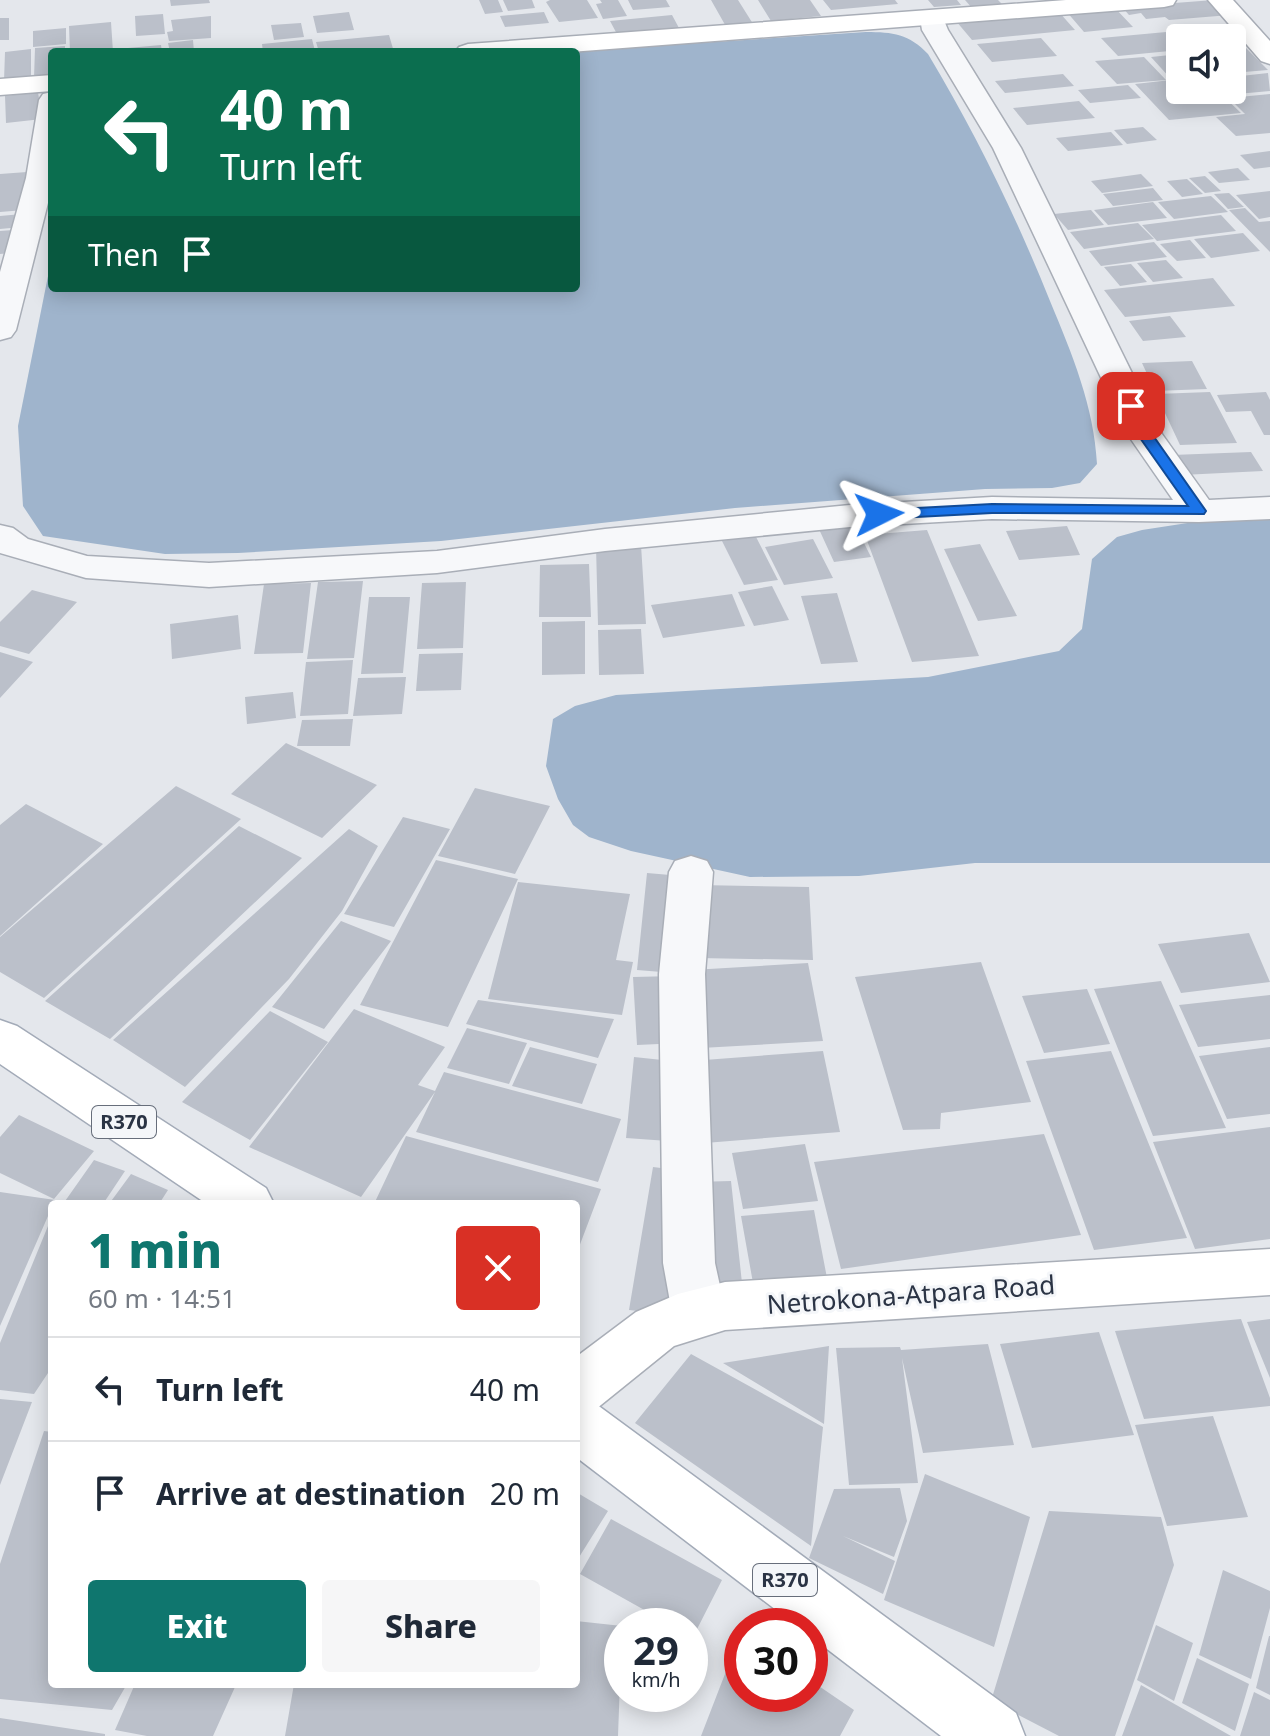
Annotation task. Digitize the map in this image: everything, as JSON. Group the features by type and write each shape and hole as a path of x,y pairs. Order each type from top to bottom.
{"street":[{"path":"523,48 1164,0"},
{"path":"1220,0 1270,56"},
{"path":"932,18 935,30 1007,148 1145,435 1199,511"},
{"path":"0,87 48,83"},
{"path":"0,330 40,178 48,126"},
{"path":"0,536 15,547 86,567 209,575 437,562 620,538 850,516 992,508 1199,511 1270,508"},
{"path":"691,872 682,974 689,1263 699,1313"},
{"name":"R370","path":"4,1050 242,1200"},
{"name":"Netrokona-Atpara Road","path":"580,1388 655,1329 678,1318 725,1306 1270,1272"},
{"name":"R370","path":"580,1426 993,1736"}],"water":[{"path":"866,32 900,36 914,42 928,54 962,114 1037,269 1081,381 1097,464 1080,483 1052,488 985,489 735,508 441,541 238,553 165,554 43,536 23,506 18,426 48,276 48,292 580,292 580,51"},
{"path":"1270,517 1270,863 975,863 859,876 750,877 631,851 589,837 573,825 558,799 546,766 553,719 575,706 616,695 928,677 1059,651 1082,629 1092,559 1117,537 1220,518"}],"building":[{"path":"170,0 209,0 210,3 171,6"},
{"path":"479,0 498,0 503,12 485,14"},
{"path":"503,0 532,0 535,8 508,11"},
{"path":"587,0 598,18 559,22 546,2"},
{"path":"600,0 618,0 627,16 603,19 596,4 602,3"},
{"path":"628,0 666,0 670,7 633,10"},
{"path":"711,0 738,0 755,27 728,30"},
{"path":"758,0 810,0 821,16 771,21"},
{"path":"823,0 895,0 898,4 831,10"},
{"path":"928,0 957,0 961,5 934,7"},
{"path":"965,0 998,0 1003,5 972,8"},
{"path":"1214,0 1230,15 1146,19 1141,13 1129,15 1122,7"},
{"path":"1114,7 1133,27 1084,32 1066,11"},
{"path":"1058,11 1075,30 972,40 956,21"},
{"path":"349,12 354,30 317,33 313,16"},
{"path":"544,12 549,23 505,27 500,16"},
{"path":"163,14 165,34 136,36 135,16"},
{"path":"672,15 679,28 617,34 610,21"},
{"path":"211,16 211,38 169,41 167,32 173,31 171,20"},
{"path":"0,18 9,18 9,40 0,40"},
{"path":"111,22 113,48 70,48 69,26"},
{"path":"301,23 304,37 274,40 271,25"},
{"path":"66,28 66,44 33,47 33,31"},
{"path":"1166,32 1166,51 1118,56 1101,38"},
{"path":"389,35 393,48 318,48 316,42"},
{"path":"1041,38 1057,56 992,62 977,44"},
{"path":"312,39 314,48 262,48 262,44"},
{"path":"193,40 194,48 169,48 168,43"},
{"path":"161,45 161,48 128,48"},
{"path":"65,46 48,48 48,77 34,79 35,48"},
{"path":"1246,48 1268,70 1246,72"},
{"path":"31,49 31,79 4,81 5,52"},
{"path":"1166,55 1166,74 1151,57"},
{"path":"1144,57 1166,80 1117,84 1095,61"},
{"path":"1268,73 1270,91 1246,93 1246,75"},
{"path":"1063,74 1074,86 1005,93 995,81"},
{"path":"1166,81 1166,104 1232,104 1241,113 1169,120 1135,84"},
{"path":"1128,85 1141,98 1090,103 1078,90"},
{"path":"38,92 42,119 6,123 5,96"},
{"path":"1270,94 1270,133 1236,136 1216,117 1245,114 1235,104 1246,104 1246,96"},
{"path":"1079,101 1095,118 1027,125 1013,108"},
{"path":"1143,127 1157,140 1127,144 1114,130"},
{"path":"1111,132 1123,145 1068,151 1056,138"},
{"path":"1270,151 1270,167 1254,169 1240,155"},
{"path":"1238,168 1250,180 1219,183 1208,172"},
{"path":"27,172 24,210 0,212 0,174"},
{"path":"1141,174 1153,186 1102,193 1091,181"},
{"path":"1205,176 1221,191 1205,193 1189,178"},
{"path":"1187,179 1203,194 1182,197 1167,181"},
{"path":"1153,188 1163,200 1113,206 1103,194"},
{"path":"1270,191 1270,217 1259,219 1236,195"},
{"path":"1229,193 1244,207 1228,209 1214,194"},
{"path":"1211,196 1228,212 1174,219 1158,202"},
{"path":"1153,202 1167,218 1108,225 1094,210"},
{"path":"1245,208 1259,222 1270,221 1270,252 1229,210"},
{"path":"1091,210 1104,225 1068,230 1054,214"},
{"path":"22,214 21,227 0,229 0,216"},
{"path":"1221,215 1236,231 1157,241 1142,225"},
{"path":"1138,223 1154,239 1084,249 1070,232"},
{"path":"13,230 10,253 0,254 0,231"},
{"path":"1243,233 1260,251 1211,258 1194,239"},
{"path":"1190,240 1206,258 1177,261 1160,244"},
{"path":"1154,242 1167,257 1101,266 1089,251"},
{"path":"1166,260 1183,278 1153,282 1137,263"},
{"path":"1131,264 1147,282 1120,286 1104,267"},
{"path":"1213,278 1235,306 1125,317 1104,290"},
{"path":"1170,316 1186,337 1143,341 1129,321"},
{"path":"1192,361 1207,389 1155,391 1142,363"},
{"path":"1210,392 1237,443 1180,445 1156,394"},
{"path":"1266,392 1270,400 1270,435 1264,435 1251,411 1226,412 1217,395"},
{"path":"1251,452 1263,471 1182,475 1172,455"},
{"path":"854,523 871,557 834,562 818,527"},
{"path":"1067,526 1080,555 1019,560 1006,531"},
{"path":"927,530 979,656 912,662 865,535"},
{"path":"755,535 778,580 744,585 722,541"},
{"path":"813,539 833,578 784,585 765,547"},
{"path":"980,544 1017,616 978,621 944,549"},
{"path":"641,545 646,624 598,625 596,546"},
{"path":"589,564 591,617 539,617 540,565"},
{"path":"363,581 354,658 307,659 318,582"},
{"path":"466,582 463,648 417,649 422,583"},
{"path":"311,583 303,653 254,654 264,584"},
{"path":"772,586 789,620 754,626 738,592"},
{"path":"32,590 77,602 29,654 0,646 0,622"},
{"path":"837,593 858,662 821,664 801,596"},
{"path":"732,594 745,626 663,638 651,605"},
{"path":"369,597 410,597 403,673 361,674"},
{"path":"238,615 241,649 172,659 170,624"},
{"path":"585,621 585,674 542,675 542,622"},
{"path":"641,629 644,674 599,675 598,630"},
{"path":"0,652 33,662 0,698"},
{"path":"463,653 461,690 416,691 419,654"},
{"path":"353,660 348,714 300,716 306,662"},
{"path":"406,677 402,714 353,716 358,678"},
{"path":"293,692 296,718 247,724 245,697"},
{"path":"353,719 350,746 297,746 302,720"},
{"path":"286,743 377,785 322,838 231,794"},
{"path":"176,786 241,819 44,998 0,972 0,937"},
{"path":"475,788 550,806 515,874 438,856"},
{"path":"26,804 103,844 0,936 0,825"},
{"path":"403,817 450,829 394,927 344,914"},
{"path":"239,826 302,858 110,1039 45,1001"},
{"path":"349,829 378,846 342,911 289,979 185,1087 113,1040"},
{"path":"436,860 518,879 448,1027 360,1005"},
{"path":"647,873 682,876 674,973 637,970"},
{"path":"518,882 630,894 616,960 633,962 622,1015 488,999"},
{"path":"699,885 809,887 813,960 698,958"},
{"path":"341,921 391,941 324,1029 272,1007"},
{"path":"1249,933 1270,982 1181,993 1158,944"},
{"path":"981,962 1031,1102 941,1113 940,1129 903,1130 855,977"},
{"path":"808,963 823,1041 701,1048 692,970"},
{"path":"675,976 680,1043 637,1045 633,977"},
{"path":"1161,981 1226,1128 1153,1136 1094,989"},
{"path":"1087,989 1110,1044 1044,1053 1022,996"},
{"path":"1270,995 1270,1039 1198,1047 1179,1005"},
{"path":"478,1000 614,1019 598,1058 466,1024"},
{"path":"354,1009 445,1047 418,1085 435,1091 444,1072 621,1119 598,1182 416,1132 435,1092 361,1197 249,1147"},
{"path":"270,1011 328,1042 250,1140 182,1102"},
{"path":"467,1028 527,1043 509,1084 447,1068"},
{"path":"530,1047 597,1064 582,1104 512,1086"},
{"path":"1270,1047 1270,1114 1227,1119 1199,1056"},
{"path":"823,1051 840,1132 705,1143 691,1061"},
{"path":"1111,1051 1187,1238 1094,1250 1026,1061"},
{"path":"634,1057 681,1062 682,1142 626,1138"},
{"path":"19,1115 94,1151 54,1199 0,1173 0,1137"},
{"path":"1270,1127 1270,1239 1195,1249 1153,1142"},
{"path":"1044,1134 1081,1235 841,1269 814,1162"},
{"path":"406,1136 601,1189 580,1244 580,1200 376,1200"},
{"path":"805,1144 818,1201 743,1209 732,1153"},
{"path":"94,1160 125,1171 106,1200 66,1200"},
{"path":"653,1167 685,1171 677,1312 664,1314 629,1310"},
{"path":"131,1174 168,1190 162,1200 112,1200"},
{"path":"731,1181 742,1283 703,1285 694,1182"},
{"path":"0,1192 55,1200 48,1200 48,1216 0,1326"},
{"path":"814,1210 827,1278 753,1283 741,1216"},
{"path":"48,1226 48,1373 34,1394 0,1390 0,1343"},
{"path":"1241,1319 1270,1398 1270,1406 1144,1419 1115,1331"},
{"path":"1270,1319 1270,1378 1247,1322"},
{"path":"1099,1332 1134,1435 1032,1448 1000,1344"},
{"path":"988,1344 1014,1445 923,1453 902,1358 918,1483 849,1485 836,1348 900,1347 901,1350"},
{"path":"829,1346 824,1424 723,1363"},
{"path":"691,1354 823,1427 811,1546 635,1423"},
{"path":"0,1399 32,1402 0,1485"},
{"path":"1213,1416 1248,1517 1167,1526 1135,1425"},
{"path":"44,1431 48,1432 48,1688 125,1688 112,1710 0,1699 0,1564"},
{"path":"925,1474 1030,1517 994,1647 884,1600"},
{"path":"900,1488 907,1521 894,1557 843,1536 895,1561 883,1594 809,1558 834,1489"},
{"path":"580,1494 608,1511 580,1556"},
{"path":"1049,1511 1161,1517 1174,1565 1115,1736 1059,1736 991,1701"},
{"path":"611,1519 722,1580 708,1608 641,1608 580,1574"},
{"path":"1223,1570 1270,1591 1270,1608 1251,1679 1199,1655"},
{"path":"580,1621 604,1624 604,1712 619,1712 618,1736 285,1736 293,1688 580,1688"},
{"path":"1156,1625 1193,1643 1174,1701 1137,1680"},
{"path":"1270,1636 1270,1695 1256,1688"},
{"path":"1197,1658 1249,1684 1235,1731 1182,1703"},
{"path":"724,1677 724,1712 828,1712 828,1692 854,1710 840,1736 701,1736"},
{"path":"1141,1685 1231,1736 1122,1736"},
{"path":"133,1688 235,1688 213,1736 147,1736 115,1730"},
{"path":"1254,1692 1270,1700 1270,1736 1240,1736"},
{"path":"0,1718 105,1734 105,1736 0,1736"}],"route":[{"path":"879,514 992,508 1199,511 1145,435 1131,406"}]}
